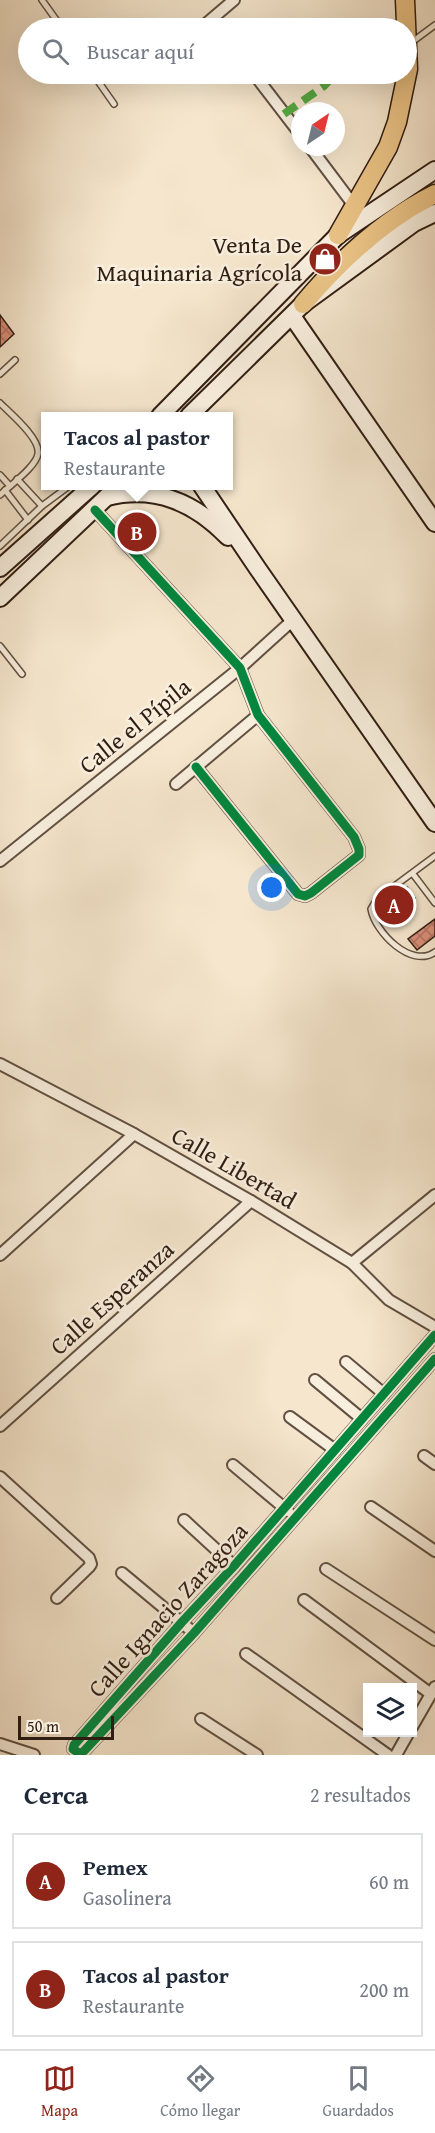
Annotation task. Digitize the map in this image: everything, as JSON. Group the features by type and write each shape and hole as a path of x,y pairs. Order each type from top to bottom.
{"main road":[{"path":"405,0 406,18"},
{"path":"338,235 388,147 405,84"},
{"path":"164,412 338,235 435,170"},
{"path":"194,412 298,310 332,270 371,236 435,194"},
{"path":"298,310 414,223 435,213"},
{"path":"298,310 433,518"},
{"path":"183,412 185,389"},
{"path":"0,568 88,490"},
{"path":"205,490 435,823"},
{"path":"0,597 113,491 117,495 147,494 178,501 194,508 218,528 258,569"}],"street":[{"path":"214,18 234,0"},
{"path":"262,84 291,122"},
{"path":"317,156 355,207"},
{"path":"95,510 240,668 258,715 354,837 360,849 358,855 305,896 298,894 196,767"},
{"name":"Calle el Pípila","path":"0,861 240,668 294,619"},
{"path":"176,784 258,715"},
{"name":"Calle Libertad","path":"0,1064 134,1134 251,1201 352,1263 389,1300 435,1327"},
{"path":"0,1255 134,1134"},
{"path":"352,1263 435,1195"},
{"name":"Calle Esperanza","path":"0,1426 251,1201"},
{"name":"Calle Ignacio Zaragoza","path":"435,1335 74,1745 73,1749 76,1753 80,1754 84,1751 194,1633 435,1359"},
{"path":"412,1360 425,1370"},
{"path":"346,1362 384,1394"},
{"path":"315,1380 362,1419"},
{"path":"290,1417 335,1450"},
{"path":"424,1456 435,1464"},
{"path":"233,1465 295,1517"},
{"path":"0,1477 89,1558 91,1564 89,1568 57,1598"},
{"path":"371,1507 435,1551"},
{"path":"184,1520 234,1566"},
{"path":"326,1569 435,1640"},
{"path":"122,1573 194,1633"},
{"path":"304,1600 433,1691 417,1718"},
{"path":"246,1654 388,1755"},
{"path":"201,1719 257,1755"},
{"path":"396,1755 406,1737"},
{"path":"0,1744 34,1755"}],"lane":[{"path":"42,0 55,18"},
{"path":"417,38 435,25"},
{"path":"100,84 114,104"},
{"path":"0,374 15,360"},
{"path":"0,403 36,441 38,447 38,455 34,462 2,493 28,520"},
{"path":"0,475 10,486"},
{"path":"17,479 42,506"},
{"path":"0,546 42,506 64,490"},
{"path":"0,646 22,674"},
{"path":"435,856 373,903 370,909 372,916 392,942 404,951 421,958 435,952"},
{"path":"413,874 435,903"}],"building":[{"path":"0,315 14,334 0,347"},
{"path":"407,887 415,898 382,922 376,910"},
{"path":"435,919 435,936 417,950 408,939"}],"marked path":[{"path":"284,114 326,84"}],"cycle path":[{"path":"95,510 240,668 258,715 354,837 359,855 311,893 305,896 298,894 196,767"},
{"path":"435,1335 74,1745 73,1749 80,1754 84,1751 194,1633 435,1359"}],"place":[{"name":"Venta De Maquinaria Agrícola","path":"325,259"},
{"name":"Tacos al pastor","path":"137,532"},
{"name":"Pemex","path":"394,905"}]}
